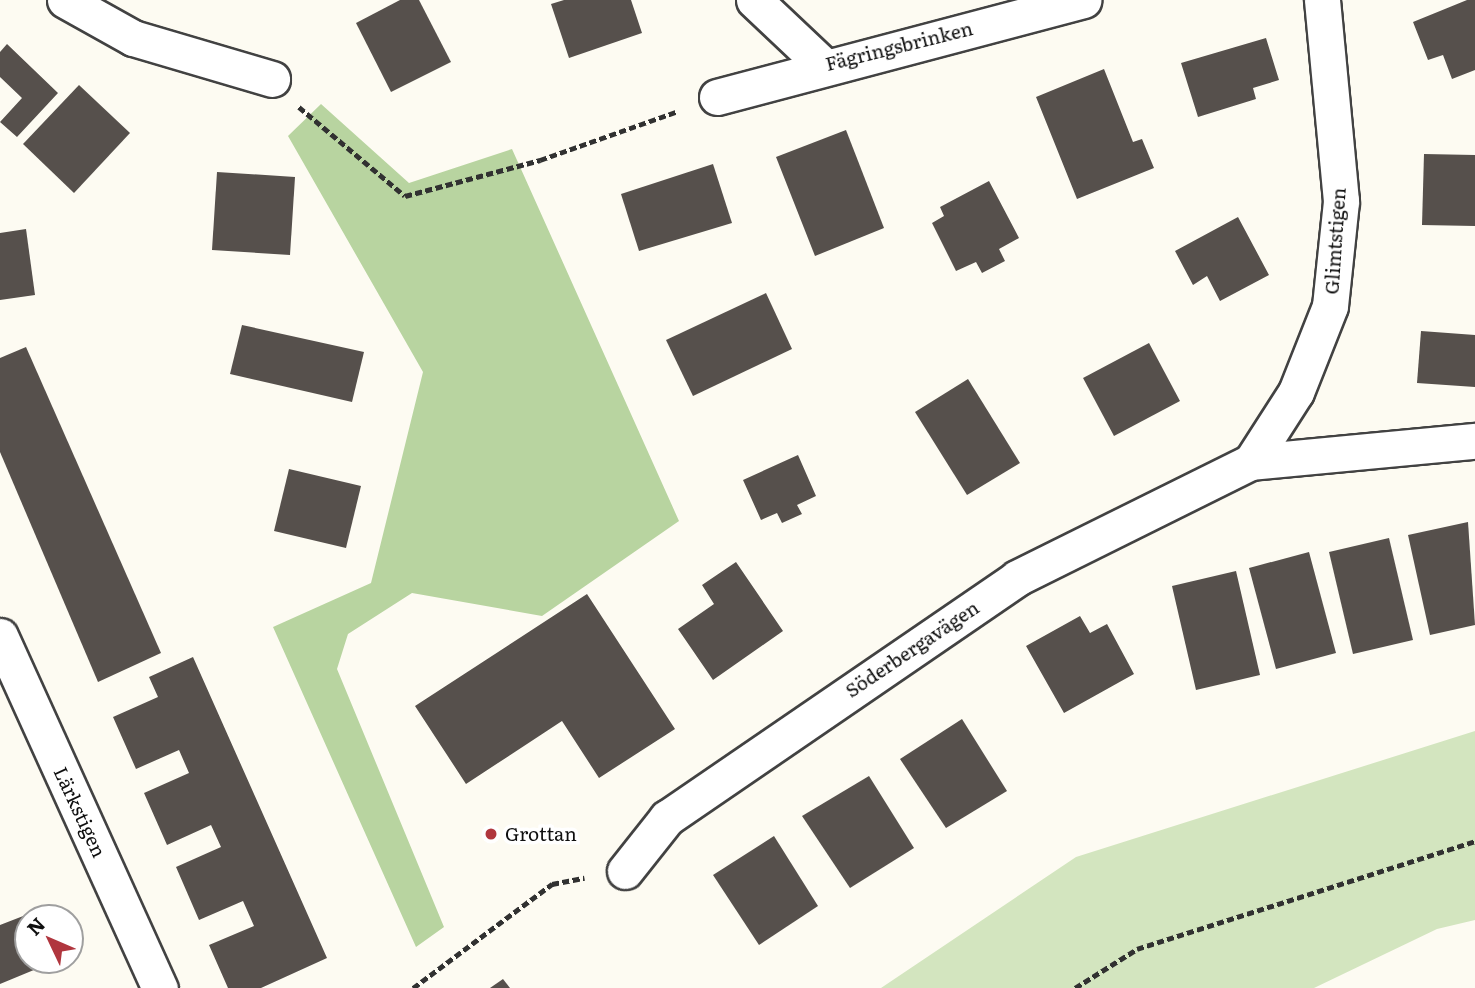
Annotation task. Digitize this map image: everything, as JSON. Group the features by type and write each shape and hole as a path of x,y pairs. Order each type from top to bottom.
{"street":[{"path":"65,0 133,38 272,79"},
{"path":"754,0 823,65"},
{"name":"Fägringsbrinken","path":"717,97 823,65 1083,0"},
{"name":"Glimtstigen","path":"1251,462 1296,392 1329,306 1341,201 1322,0"},
{"name":"Söderbergavägen","path":"625,871 667,818 1017,578 1251,462 1475,441"},
{"name":"Lärkstigen","path":"0,636 160,988"}],"path":[{"path":"272,79 329,137 405,196 540,160 717,97"},
{"path":"1075,988 1138,949 1475,841"},
{"path":"413,988 552,884 625,871"}],"green space":[{"path":"321,104 409,183 512,149 679,521 542,616 412,593 348,634 337,669 444,927 416,947 273,627 371,583 423,372 288,136"},
{"path":"1475,731 1475,920 1437,929 1314,988 881,988 1076,857"}],"building":[{"path":"400,0 419,0 451,62 391,92 356,23"},
{"path":"564,0 631,0 642,33 569,58 551,4"},
{"path":"1467,0 1475,0 1475,70 1452,79 1443,55 1428,60 1413,22"},
{"path":"1266,38 1279,80 1253,88 1256,99 1198,117 1181,63"},
{"path":"7,44 58,93 17,137 0,122 22,98 0,77 0,52"},
{"path":"1104,69 1133,142 1142,139 1154,168 1077,199 1036,97"},
{"path":"79,85 130,133 74,193 23,144"},
{"path":"846,130 884,228 815,256 776,157"},
{"path":"1424,154 1475,155 1475,226 1422,225"},
{"path":"713,164 732,223 639,251 621,194"},
{"path":"217,172 295,177 290,255 212,250"},
{"path":"989,181 1019,238 999,249 1005,261 982,273 976,262 956,271 932,223 944,216 940,207"},
{"path":"1238,217 1269,275 1220,301 1207,276 1193,285 1175,251"},
{"path":"26,229 35,295 0,300 0,233"},
{"path":"766,293 792,349 693,396 666,340"},
{"path":"242,325 364,352 352,402 230,374"},
{"path":"1421,331 1475,335 1475,387 1417,383"},
{"path":"1149,343 1180,401 1114,436 1083,378"},
{"path":"26,347 161,653 98,682 0,452 0,358"},
{"path":"968,379 1020,463 967,495 915,412"},
{"path":"798,455 816,496 797,505 802,514 782,523 777,513 761,520 743,480"},
{"path":"289,469 361,486 346,548 274,531"},
{"path":"1468,522 1475,625 1430,635 1408,535"},
{"path":"1389,538 1413,640 1353,654 1329,552"},
{"path":"1309,552 1336,653 1276,669 1249,568"},
{"path":"736,562 783,631 713,680 678,629 714,604 702,585"},
{"path":"1236,571 1260,675 1196,690 1172,586"},
{"path":"587,594 675,729 599,778 562,721 466,784 415,706"},
{"path":"1080,616 1090,633 1107,624 1134,674 1064,713 1026,646"},
{"path":"193,657 327,958 261,988 228,988 209,945 254,926 243,901 199,920 176,867 221,847 211,825 167,845 144,793 189,773 179,750 136,769 113,717 158,697 149,677"},
{"path":"962,719 1007,791 946,828 900,759"},
{"path":"869,776 914,848 850,888 802,816"},
{"path":"774,836 818,906 759,945 713,875"},
{"path":"14,920 14,974 24,974 0,984 0,925"},
{"path":"503,979 510,988 490,988"}],"place":[{"name":"Grottan","path":"491,834"}]}
